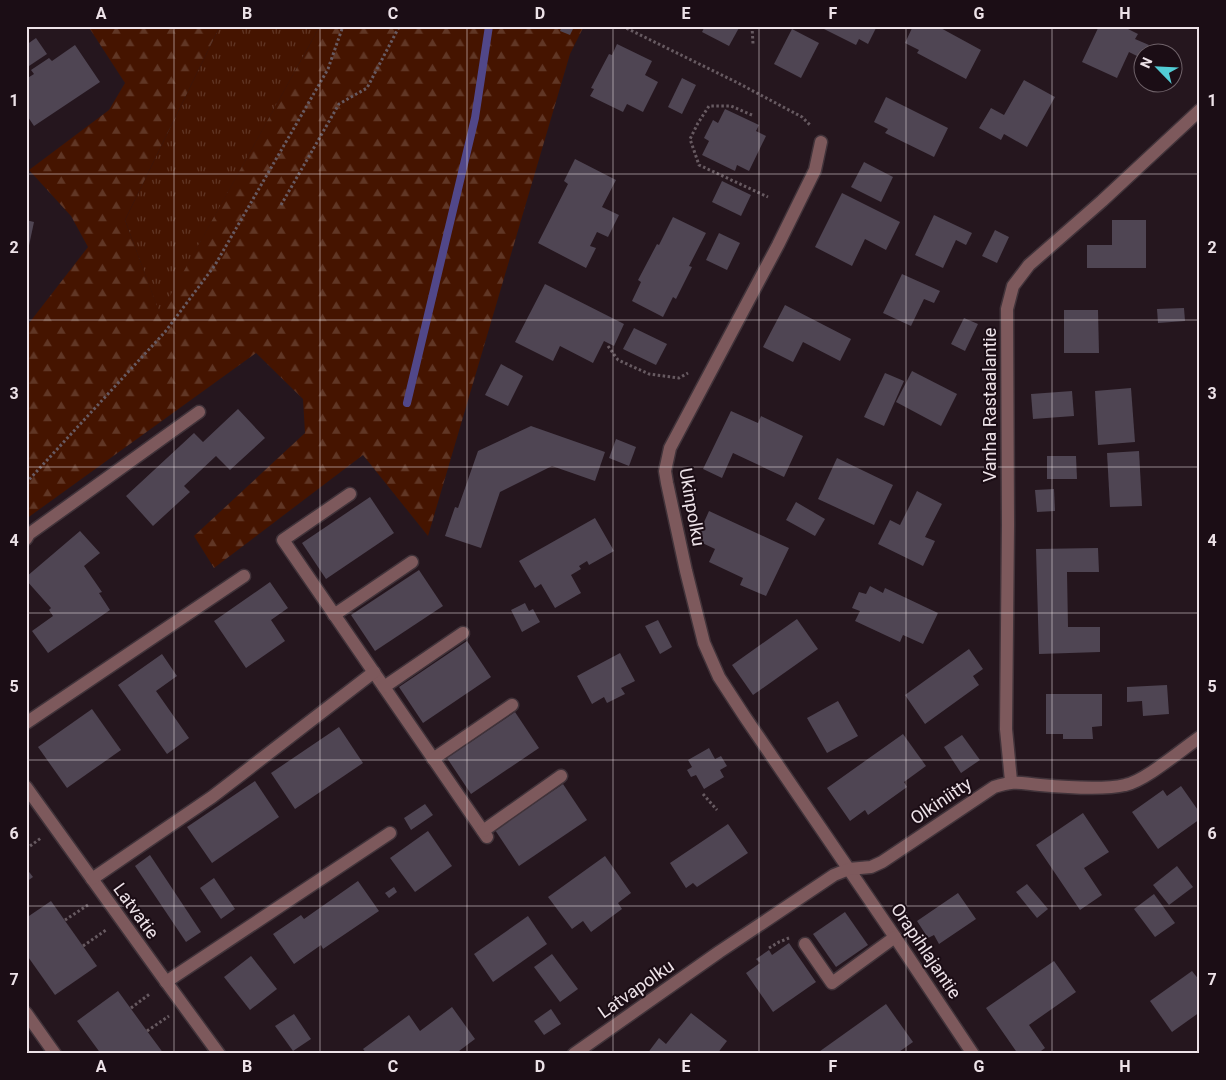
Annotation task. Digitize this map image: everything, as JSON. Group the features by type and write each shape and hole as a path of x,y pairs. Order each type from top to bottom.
{"street":[{"name":"Vanha Rastaalantie","path":"1011,781 1006,729 1008,525 1007,309 1013,286 1029,265 1200,110"},
{"name":"Ukinpolku","path":"821,142 815,170 778,245 670,448 665,471 686,571 704,643 712,663 745,717 849,869"},
{"path":"26,539 29,534 198,412"},
{"path":"350,494 282,540 485,834 561,776"},
{"path":"334,615 412,562"},
{"path":"26,723 244,576"},
{"path":"384,687 463,634"},
{"path":"92,880 212,797 374,672"},
{"path":"434,759 512,705"},
{"name":"Olkiniitty","path":"719,952 834,875 849,869 871,868 882,862 994,787 1011,781 1057,786 1101,787 1126,785 1140,779 1200,737"},
{"name":"Latvatie","path":"26,787 219,1054"},
{"path":"166,982 390,833"},
{"name":"Orapihlajantie","path":"849,869 973,1054"},
{"path":"805,944 832,983 895,937"},
{"name":"Latvapolku","path":"574,1054 719,952"},
{"path":"26,1013 55,1054"}],"path":[{"path":"26,483 165,332 215,265 328,68 343,26"},
{"path":"622,26 802,117 810,125 821,142"},
{"path":"752,26 753,44"},
{"path":"281,205 339,104 367,88 399,27"},
{"path":"752,115 731,106 709,106 690,139 699,165 768,197"},
{"path":"608,346 618,360 649,374 679,378 693,371"},
{"path":"703,794 717,810"},
{"path":"65,920 103,895"},
{"path":"83,946 121,919"},
{"path":"131,1008 166,982"},
{"path":"147,1031 184,1006"}],"green space":[{"path":"88,26 220,26 125,220 160,314 320,26 584,26 570,54 428,536 363,455 214,568 194,536 305,433 303,399 256,353 26,519 26,327 88,247 71,216 29,170 109,110 125,83"},
{"path":"220,26 320,26 160,315 125,220"}],"building":[{"path":"562,26 574,27 570,35 560,31"},
{"path":"705,26 740,26 729,46 702,32"},
{"path":"825,26 877,26 868,44 859,39 856,45 824,29"},
{"path":"913,26 937,26 981,50 966,79 917,53 919,50 905,43"},
{"path":"1099,26 1122,26 1138,34 1135,39 1142,42 1134,42 1134,54 1129,52 1117,78 1082,62"},
{"path":"792,29 819,43 801,78 774,64"},
{"path":"36,38 47,54 29,66 26,61 26,45"},
{"path":"617,44 652,61 645,75 658,82 643,112 627,104 623,112 590,96 594,89 591,88 609,54 612,55"},
{"path":"75,45 100,82 34,126 26,114 26,79 34,74 31,70 49,58 52,61"},
{"path":"682,78 696,85 682,114 668,107"},
{"path":"1024,80 1055,97 1027,147 1004,134 1001,140 979,128 991,108 1004,115"},
{"path":"886,97 948,128 934,157 885,133 888,129 874,122"},
{"path":"725,109 759,125 756,131 766,136 749,171 737,165 735,171 702,155 709,141 704,138 713,120 718,123"},
{"path":"575,159 616,180 602,207 619,215 608,237 597,232 590,246 596,248 586,268 538,243 568,184 564,181"},
{"path":"864,162 893,177 881,202 851,187"},
{"path":"722,181 751,195 741,216 712,202"},
{"path":"842,193 900,222 886,250 865,239 852,266 815,247"},
{"path":"934,215 972,233 966,245 956,240 943,268 915,255"},
{"path":"673,217 706,233 689,266 692,267 676,299 673,297 663,317 632,301 641,282 638,280"},
{"path":"26,220 34,222 27,255 26,255"},
{"path":"1112,220 1146,220 1146,268 1087,268 1087,245 1112,245"},
{"path":"995,230 1009,237 997,263 982,256"},
{"path":"719,233 740,243 727,270 706,260"},
{"path":"902,274 940,291 934,303 924,299 911,326 883,313"},
{"path":"545,284 624,324 614,346 604,341 593,363 560,346 553,361 515,342"},
{"path":"785,305 851,339 840,361 803,342 793,362 763,347"},
{"path":"1184,308 1185,321 1158,323 1157,309"},
{"path":"1064,310 1098,310 1099,353 1064,353"},
{"path":"964,318 978,324 965,351 951,344"},
{"path":"634,328 667,344 656,365 623,349"},
{"path":"501,364 523,376 508,406 485,395"},
{"path":"912,371 957,394 941,426 896,402"},
{"path":"885,373 904,381 884,426 864,417"},
{"path":"1131,388 1135,442 1098,445 1095,391"},
{"path":"1072,391 1074,416 1033,419 1031,394"},
{"path":"238,409 265,438 230,470 216,456 184,486 190,492 153,526 126,496 194,433 203,442"},
{"path":"731,411 758,423 761,416 803,436 784,477 733,453 722,478 703,469"},
{"path":"531,426 605,452 595,481 552,466 500,492 481,548 445,536 455,507 458,508 478,451"},
{"path":"616,439 636,447 629,466 609,458"},
{"path":"1139,451 1142,506 1110,507 1107,453"},
{"path":"1047,456 1076,456 1077,479 1047,479"},
{"path":"837,458 893,485 874,525 818,499"},
{"path":"1054,489 1055,511 1037,512 1035,490"},
{"path":"917,491 942,504 925,537 935,541 923,566 878,544 890,520 900,525"},
{"path":"370,497 394,533 326,579 302,543"},
{"path":"796,502 825,519 815,536 786,520"},
{"path":"709,511 789,548 766,596 740,585 743,578 709,562 715,549 696,540"},
{"path":"595,518 614,551 589,565 587,561 579,566 581,569 571,575 581,593 555,608 541,584 535,588 519,561"},
{"path":"80,531 100,553 84,566 102,592 99,593 110,610 48,653 32,631 53,616 49,610 51,608 26,580 26,577"},
{"path":"1098,548 1099,572 1067,572 1068,627 1100,627 1100,652 1039,654 1036,549"},
{"path":"419,570 443,606 375,651 351,615"},
{"path":"270,582 288,608 271,620 285,641 246,668 214,621"},
{"path":"870,586 883,593 885,588 938,613 923,644 903,635 900,642 855,621 860,611 852,608 859,592 866,594"},
{"path":"525,603 529,611 533,609 540,622 522,632 511,610"},
{"path":"797,619 818,649 753,695 732,665"},
{"path":"658,620 672,647 660,654 645,626"},
{"path":"467,641 491,677 423,723 399,687"},
{"path":"969,649 983,669 973,676 979,685 925,724 905,695"},
{"path":"620,653 635,681 621,688 625,694 607,703 604,697 592,704 577,676"},
{"path":"162,654 177,676 156,691 189,738 167,754 118,685"},
{"path":"1167,685 1169,714 1143,716 1142,701 1127,702 1127,687"},
{"path":"1046,694 1102,694 1102,726 1092,727 1093,739 1063,739 1063,734 1046,734"},
{"path":"838,701 858,736 827,753 807,718"},
{"path":"92,709 121,750 67,788 38,747"},
{"path":"515,712 539,748 471,794 447,758"},
{"path":"339,727 363,763 295,809 271,773"},
{"path":"903,734 926,766 904,782 907,787 868,815 865,810 850,821 827,788"},
{"path":"962,735 980,760 961,773 944,747"},
{"path":"709,748 715,759 721,756 727,766 720,770 724,777 704,789 696,775 691,777 687,770 692,767 688,760"},
{"path":"255,781 279,817 212,863 187,827"},
{"path":"563,784 587,820 519,866 495,830"},
{"path":"1181,786 1200,813 1200,819 1158,849 1132,812 1163,790 1167,796"},
{"path":"425,804 433,815 411,830 404,818"},
{"path":"1083,813 1109,852 1084,868 1102,895 1080,910 1036,845"},
{"path":"728,824 748,853 697,887 693,883 686,888 670,863"},
{"path":"428,831 452,866 415,892 390,858"},
{"path":"150,855 201,932 186,942 135,866"},
{"path":"605,856 631,893 618,903 622,909 591,932 583,921 572,929 548,897"},
{"path":"1177,866 1193,887 1169,905 1153,885"},
{"path":"26,868 33,877 26,882"},
{"path":"214,878 235,909 221,919 200,888"},
{"path":"358,881 379,911 323,949 321,945 294,964 273,934 301,915 304,919"},
{"path":"1027,884 1048,909 1037,918 1016,892"},
{"path":"394,887 397,892 389,898 385,893"},
{"path":"958,893 976,919 939,944 934,935 928,938 917,921"},
{"path":"1154,894 1175,923 1155,937 1134,909"},
{"path":"51,901 97,966 55,995 26,954 26,918"},
{"path":"845,912 868,945 836,967 813,934"},
{"path":"528,916 547,944 493,982 474,954"},
{"path":"789,943 816,982 773,1012 746,973 760,963 756,959 769,950 772,955"},
{"path":"552,954 578,989 560,1002 534,967"},
{"path":"251,956 277,989 250,1010 224,977"},
{"path":"1054,961 1076,992 1029,1025 1045,1048 1037,1054 1018,1054 986,1008"},
{"path":"1192,971 1200,981 1200,1012 1172,1032 1150,1001"},
{"path":"118,991 164,1054 101,1054 77,1021"},
{"path":"886,1004 913,1042 896,1054 816,1054"},
{"path":"452,1007 475,1039 455,1054 367,1054 363,1049 409,1015 420,1031"},
{"path":"551,1009 561,1024 544,1035 534,1021"},
{"path":"691,1013 727,1041 717,1054 647,1054 659,1038 666,1044"},
{"path":"294,1014 311,1039 293,1051 275,1026"}],"waterway":[{"path":"407,403 475,118 489,26"}]}
